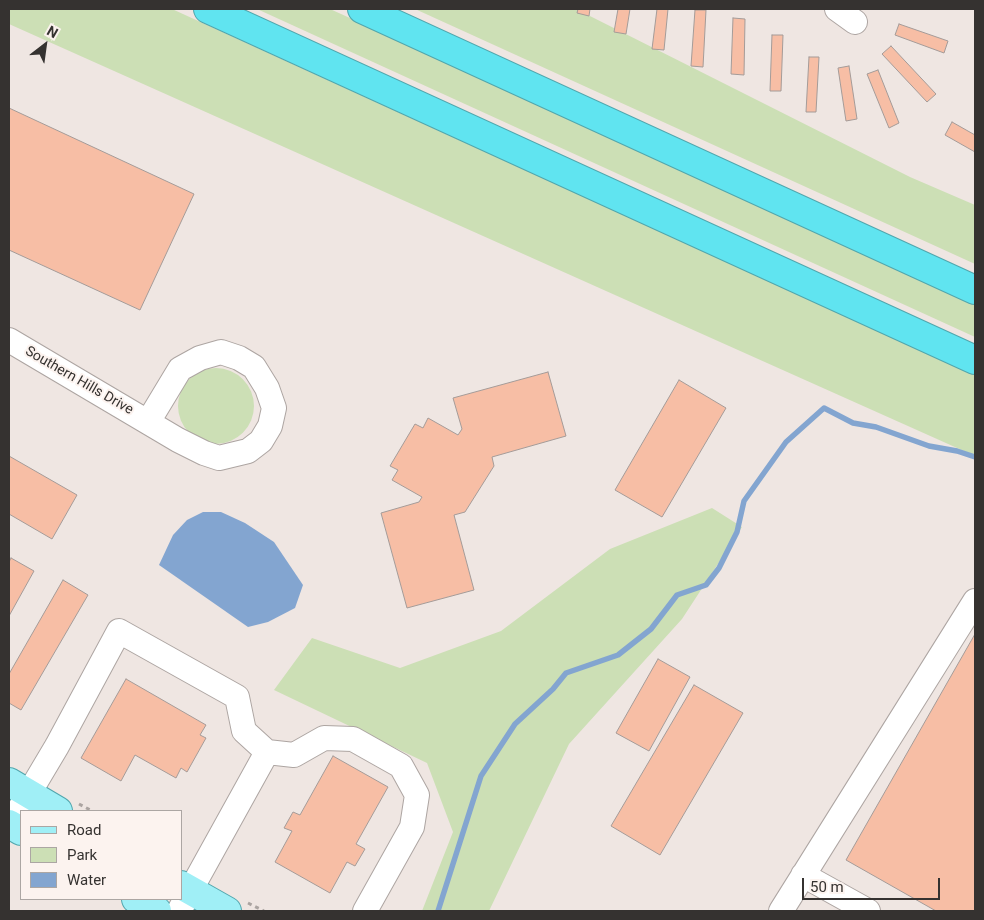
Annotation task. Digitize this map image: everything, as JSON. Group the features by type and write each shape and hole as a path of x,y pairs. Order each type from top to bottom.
{"highway":[{"path":"208,9 975,360"},
{"path":"362,9 975,290"}],"main road":[{"path":"19,788 56,810"},
{"path":"184,896 227,911"},
{"path":"138,900 157,911"}],"street":[{"name":"Southern Hills Drive","path":"9,340 148,422 204,453 219,458 248,451 261,441 270,426 274,408 267,388 254,367 239,358 221,352 200,358 180,369 148,422"},
{"path":"781,911 975,601"},
{"path":"13,826 19,788 119,631 237,697 244,732 267,752 294,755 324,738 352,739 401,766 417,795 412,827 365,911"},
{"path":"184,896 267,752"},
{"path":"803,876 868,911"}],"green space":[{"path":"9,9 172,9 975,375 975,456 9,24"},
{"path":"257,9 330,9 716,184 975,303 975,337"},
{"path":"415,9 576,9 910,177 975,205 975,264"},
{"path":"216,368 230,371 243,379 251,392 254,406 251,420 243,433 230,441 216,444 202,441 189,433 181,420 178,406 181,392 189,379 202,371"},
{"path":"712,508 742,527 682,619 569,744 489,911 422,911 453,832 427,763 274,690 312,638 400,668 501,631 610,549"}],"water":[{"path":"203,512 221,512 245,523 274,542 303,585 295,608 268,622 248,627 159,565 173,535 187,520"}],"building":[{"path":"578,9 590,9 589,16 577,13"},
{"path":"618,9 630,9 626,34 614,32"},
{"path":"657,9 668,9 664,50 652,49"},
{"path":"695,10 706,10 703,67 691,66"},
{"path":"733,18 745,19 744,75 731,74"},
{"path":"899,24 948,41 944,53 895,35"},
{"path":"772,35 783,35 781,91 770,91"},
{"path":"891,46 936,94 927,102 882,54"},
{"path":"809,57 819,57 816,112 806,112"},
{"path":"849,66 857,119 846,121 838,68"},
{"path":"878,70 899,123 889,128 867,74"},
{"path":"9,108 194,194 140,310 9,250"},
{"path":"952,122 975,135 975,152 945,135"},
{"path":"548,372 566,436 492,457 494,466 465,512 454,515 474,590 407,608 381,513 419,502 422,497 392,480 398,470 390,466 415,424 423,428 428,418 458,435 462,429 453,398"},
{"path":"679,380 726,408 662,517 615,490"},
{"path":"9,456 77,495 52,539 9,514"},
{"path":"11,558 34,571 9,616 9,562"},
{"path":"63,580 88,595 21,710 9,703 9,674"},
{"path":"975,634 975,911 936,911 846,860"},
{"path":"658,659 690,677 649,751 616,733"},
{"path":"126,679 206,725 200,735 206,738 187,772 181,768 176,778 135,755 121,781 81,758"},
{"path":"694,685 743,713 660,855 611,826"},
{"path":"333,756 388,787 356,844 365,849 355,866 347,862 330,893 275,862 292,831 284,828 293,812 300,815"}],"waterway":[{"path":"438,911 481,776 515,724 553,689 566,673 618,655 651,629 677,595 706,585 719,568 737,532 744,501 786,442 824,408 853,423 876,427 929,446 957,451 975,457"}]}
